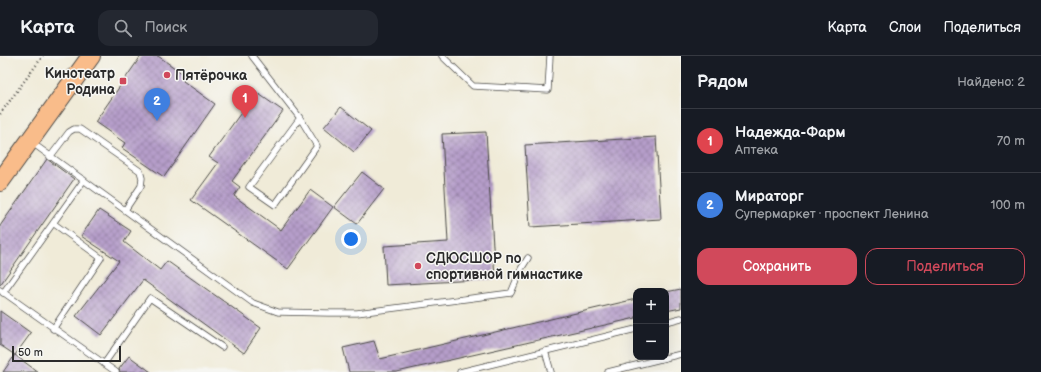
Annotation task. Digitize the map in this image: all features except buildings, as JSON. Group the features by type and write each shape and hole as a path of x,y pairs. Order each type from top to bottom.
{"main road":[{"path":"0,182 92,56"}],"lane":[{"path":"252,56 300,118 316,146 275,205 249,187 300,118"},
{"path":"442,56 473,86 548,90 550,56"},
{"path":"50,157 69,132 74,129 80,129 140,172 142,178 141,186 125,210"},
{"path":"29,141 253,303 278,312 357,312 511,293 521,269 528,258"},
{"path":"84,180 2,292 116,372"},
{"path":"53,223 101,258 54,329"},
{"path":"104,364 150,298 222,347"},
{"path":"669,321 681,318"},
{"path":"460,372 633,330"},
{"path":"545,351 551,372"},
{"path":"608,372 681,354"}],"path":[{"path":"0,114 43,56"}],"place":[{"name":"Пятёрочка","path":"167,75"},
{"name":"Кинотеатр Родина","path":"123,81"},
{"name":"Надежда-Фарм","path":"245,118"},
{"name":"Мираторг","path":"157,121"},
{"name":"СДЮСШОР по спортивной гимнастике","path":"418,266"}]}
